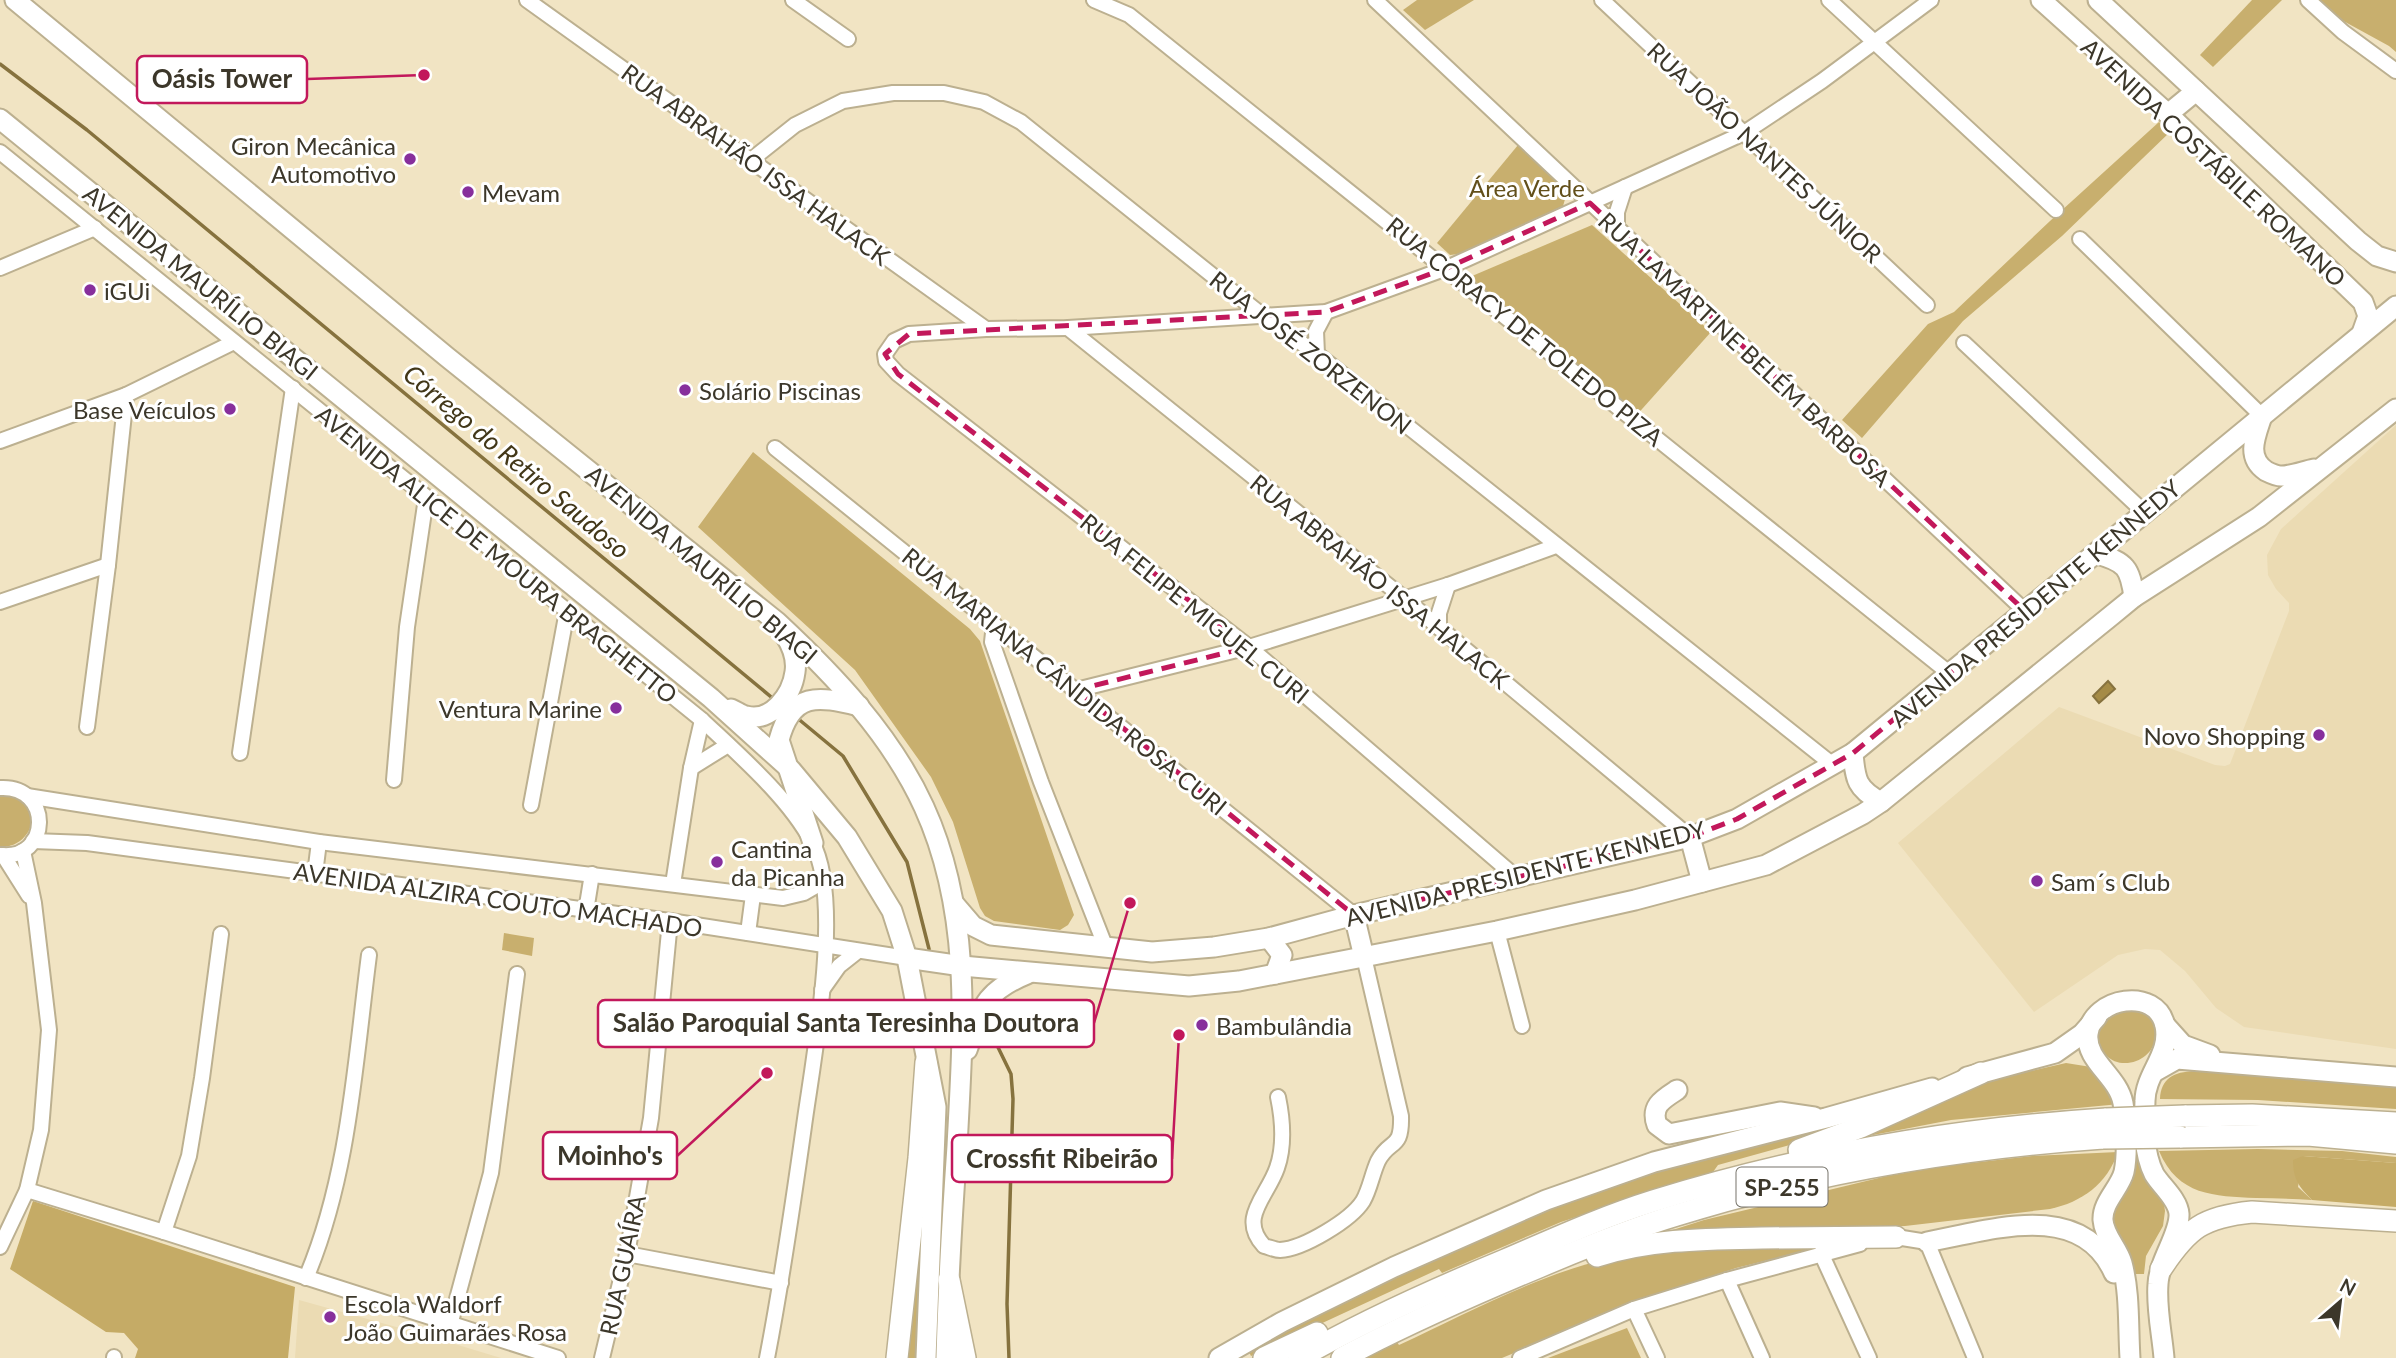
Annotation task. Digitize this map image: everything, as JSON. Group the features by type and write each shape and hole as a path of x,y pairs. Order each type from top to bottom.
{"highway":[{"path":"897,1358 919,1158 926,1062"},
{"path":"1652,1202 1745,1167 1831,1139 1981,1073"},
{"name":"SP-255","path":"1299,1358 1456,1279 1558,1236 1652,1202 1768,1169 1869,1148 1991,1129 2182,1126 2277,1116 2396,1123"},
{"name":"SP-255","path":"2182,1126 2396,1143"},
{"name":"SP-255","path":"1342,1358 1475,1294 1598,1242 1676,1215 1804,1182 1915,1158 2035,1143 2104,1129"},
{"path":"2161,1269 2176,1246 2198,1225 2231,1214 2252,1212 2396,1221"},
{"path":"1475,1294 1614,1251 1643,1245 1715,1239 1896,1237"},
{"path":"1264,1358 1389,1302 1456,1279"},
{"path":"949,1280 965,1358"}],"main road":[{"name":"AVENIDA MAURÍLIO BIAGI","path":"15,0 447,358 777,622 827,668 859,706 898,760 924,807 942,851 954,904 962,966 961,1064 946,1358"},
{"name":"AVENIDA COSTÁBILE ROMANO","path":"2041,0 2168,114 2363,302 2368,317 2362,334"},
{"name":"AVENIDA COSTÁBILE ROMANO","path":"2098,0 2358,241 2377,256 2396,262"},
{"path":"2168,114 2196,91"},
{"name":"AVENIDA MAURÍLIO BIAGI","path":"0,119 711,698 791,770 847,837 892,911 907,958 936,1107 926,1358"},
{"name":"AVENIDA PRESIDENTE KENNEDY","path":"954,904 973,926 991,935 1152,952 1214,947 1269,938 1354,915 1689,837 1737,819 1853,753 2396,306"},
{"name":"AVENIDA PRESIDENTE KENNEDY","path":"962,966 1189,986 1239,981 1497,931 1634,900 1766,864 1881,802 2134,597 2259,517 2396,409"},
{"path":"2262,416 2253,451 2258,465 2269,473 2281,476 2319,468"},
{"path":"2096,554 2115,558 2124,566 2132,577 2134,597"},
{"path":"777,622 791,645 796,671 776,719 779,740 813,843"},
{"path":"711,698 745,716 776,719 810,698 824,698 859,706"},
{"path":"1853,753 1857,779 1866,794 1881,802"},
{"path":"1689,837 1702,882"},
{"path":"1354,915 1364,957"},
{"path":"1269,938 1282,955 1275,974"},
{"name":"AVENIDA ALZIRA COUTO MACHADO","path":"907,958 962,966"},
{"path":"961,1064 977,1019 992,995 1005,983 1029,973"},
{"path":"1219,1358 1282,1322 1370,1279 1546,1200 1654,1162 1826,1118 2055,1053 2082,1034 2096,1017 2115,1002 2136,1000 2156,1010 2183,1045 2234,1065"},
{"path":"2096,1017 2090,1026 2089,1045 2098,1062 2117,1086 2123,1106 2124,1171 2104,1211 2103,1220 2122,1264 2130,1358"},
{"path":"2164,1358 2158,1284 2164,1256 2176,1230 2179,1214 2176,1204 2154,1173 2146,1155 2145,1097 2163,1052 2165,1025"},
{"path":"2154,1072 2177,1059 2396,1077"},
{"path":"1677,1090 1658,1104 1654,1113 1657,1125 1669,1133 1780,1112 1826,1118"},
{"path":"1927,1242 2021,1224 2052,1225 2068,1230 2100,1249 2107,1258 2126,1303"}],"street":[{"name":"RUA ABRAHÃO ISSA HALACK","path":"527,0 986,329"},
{"path":"793,0 848,39"},
{"name":"RUA CORACY DE TOLEDO PIZA","path":"1094,0 1129,15 1949,673"},
{"name":"RUA LAMARTINE BELÉM BARBOSA","path":"1375,0 2025,611"},
{"name":"RUA JOÃO NANTES JÚNIOR","path":"1602,0 1927,305"},
{"path":"1829,0 2056,210"},
{"path":"986,329 1068,328 1326,312 1447,268 1744,133 1822,81 1931,0"},
{"path":"2308,0 2343,32 2396,71"},
{"name":"RUA JOSÉ ZORZENON","path":"751,160 795,125 843,101 893,93 944,93 984,102 1021,122 1833,765"},
{"name":"AVENIDA ALICE DE MOURA BRAGHETTO","path":"0,152 702,720 793,812 813,843"},
{"path":"1618,229 1616,212 1625,187"},
{"path":"0,268 95,228"},
{"path":"2080,239 2262,416"},
{"path":"1317,354 1316,331 1326,312"},
{"name":"RUA ABRAHÃO ISSA HALACK","path":"1068,328 1405,599 1689,837"},
{"name":"RUA FELIPE MIGUEL CURI","path":"986,329 909,334 894,341 885,354 886,361 889,367 1250,647 1517,878"},
{"path":"0,441 126,395 234,342"},
{"path":"1964,343 2144,512"},
{"path":"240,753 293,388"},
{"path":"87,727 126,395"},
{"name":"RUA MARIANA CÂNDIDA ROSA CURI","path":"775,448 1354,915"},
{"path":"394,780 407,627 426,498"},
{"path":"1076,690 1250,647 1448,586 1556,546"},
{"path":"0,602 108,565"},
{"path":"1440,628 1441,604 1448,586"},
{"path":"531,805 568,611"},
{"path":"994,624 992,642 1041,782 1106,948"},
{"path":"673,884 691,768 702,720"},
{"path":"691,768 728,745"},
{"path":"0,776 34,803 40,822 28,846 49,1030 41,1130 27,1190 0,1247"},
{"name":"AVENIDA ALZIRA COUTO MACHADO","path":"0,788 319,842 753,895 794,897 823,882"},
{"path":"315,874 319,842"},
{"name":"AVENIDA ALZIRA COUTO MACHADO","path":"1,855 28,846 87,843 670,921 907,958"},
{"path":"767,1358 781,1283 821,991 827,915 821,864 813,843"},
{"path":"1,855 34,903"},
{"path":"586,911 592,874"},
{"path":"748,933 753,895"},
{"name":"RUA GUAÍRA","path":"602,1358 627,1254 651,1118 670,921"},
{"path":"1497,931 1522,1026"},
{"path":"164,1232 189,1156 221,934"},
{"path":"821,991 839,967 858,951"},
{"path":"306,1278 322,1240 333,1200 351,1097 369,955"},
{"path":"1278,1097 1283,1121 1277,1167 1253,1218 1253,1230 1264,1247 1281,1250 1310,1241 1344,1220 1362,1202 1380,1158 1398,1140 1402,1132 1401,1116 1364,957"},
{"path":"450,1325 491,1173 517,974"},
{"path":"27,1190 558,1358"},
{"path":"1520,1358 1634,1309 1821,1253 1896,1237 1927,1242 1975,1358"},
{"path":"1821,1253 1869,1358"},
{"path":"627,1254 781,1283"},
{"path":"1727,1280 1762,1358"},
{"path":"1634,1309 1657,1358"}],"highlighted area":[{"path":"1590,203 2025,611 1853,753 1737,819 1690,837 1354,915 1076,690 1249,647 898,374 885,354 909,334 1326,312 1447,268"}],"shaded area":[{"name":"Novo Shopping","path":"2396,425 2396,1049 2244,1027 2216,1008 2185,971 2160,950 2145,949 2118,955 2034,1012 1898,843 2059,707 2215,765 2230,764 2289,611 2289,603 2268,575 2267,555 2281,529"},
{"path":"2108,681 2115,689 2099,703 2093,696"},
{"path":"2303,1156 2396,1163 2396,1207 2312,1200 2300,1187 2294,1172 2293,1160"},
{"path":"33,1201 295,1287 288,1358 135,1358 138,1349 124,1333 106,1332 10,1269"},
{"name":"Escola Waldorf João Guimarães Rosa","path":"299,1300 425,1335 501,1358 295,1358"}],"green space":[{"path":"1417,0 1474,0 1425,30 1403,10"},
{"path":"2252,0 2282,0 2213,67 2200,55"},
{"path":"2310,0 2396,0 2396,52 2316,6"},
{"path":"2159,122 2170,132 2062,236 1963,321 1862,438 1842,420 1928,324 1954,312"},
{"name":"Área Verde","path":"1523,139 1570,183 1563,206 1459,254 1450,255 1437,243"},
{"path":"1592,225 1711,332 1634,418 1458,282"},
{"path":"753,452 970,629 980,641 1074,915 1068,925 1060,930 994,921 985,916 980,908 953,822 931,777 855,670 698,527"},
{"path":"0,795 15,796 25,802 32,818 27,835 11,846 0,847"},
{"path":"504,933 534,938 532,956 502,950"},
{"path":"2123,1004 2149,1015 2155,1031 2153,1045 2145,1056 2134,1062 2121,1063 2109,1058 2100,1046 2097,1026"},
{"path":"2066,1063 2091,1067 2120,1104 1951,1120 1873,1135 1866,1131 1995,1079"},
{"path":"2194,1071 2396,1087 2396,1109 2258,1100 2160,1099 2166,1081 2180,1073"},
{"path":"1899,1100 1808,1140 1718,1165 1713,1172 1561,1222 1442,1273 1439,1269 1251,1356 1249,1352 1344,1300 1437,1256 1604,1186"},
{"path":"2159,1151 2342,1151 2396,1157 2396,1163 2303,1156 2298,1187 2312,1200 2241,1197 2212,1194 2187,1185 2176,1177"},
{"path":"2118,1152 2107,1173 2092,1190 2073,1202 2050,1209 1905,1226 1657,1235 1704,1220 1887,1176 2032,1156"},
{"path":"2129,1158 2137,1159 2164,1204 2165,1211 2163,1226 2146,1256 2144,1274 2131,1274 2111,1224 2112,1203"},
{"path":"926,1195 917,1358 900,1358"},
{"path":"1831,1245 1736,1268 1671,1290 1502,1358 1366,1358 1528,1285 1607,1259 1690,1248"},
{"path":"1627,1328 1641,1358 1548,1358"}],"waterway":[{"name":"Córrego do Retiro Saudoso","path":"0,64 87,130 776,701"},
{"name":"Córrego do Retiro Saudoso","path":"796,717 843,756 907,862 929,949"},
{"name":"Córrego do Retiro Saudoso","path":"993,1037 1011,1074 1013,1099 1007,1304 1009,1358"}],"place":[{"name":"Oásis Tower","path":"424,75"},
{"name":"Giron Mecânica Automotivo","path":"410,159"},
{"name":"Mevam","path":"468,192"},
{"name":"iGUi","path":"90,290"},
{"name":"Solário Piscinas","path":"685,390"},
{"name":"Base Veículos","path":"230,409"},
{"name":"Ventura Marine","path":"616,708"},
{"name":"Novo Shopping","path":"2319,735"},
{"name":"Cantina da Picanha","path":"717,862"},
{"name":"Sam´s Club","path":"2037,881"},
{"name":"Salão Paroquial Santa Teresinha Doutora","path":"1130,903"},
{"name":"Bambulândia","path":"1202,1025"},
{"name":"Crossfit Ribeirão","path":"1179,1035"},
{"name":"Moinho's","path":"767,1073"},
{"name":"Escola Waldorf João Guimarães Rosa","path":"330,1317"}]}
